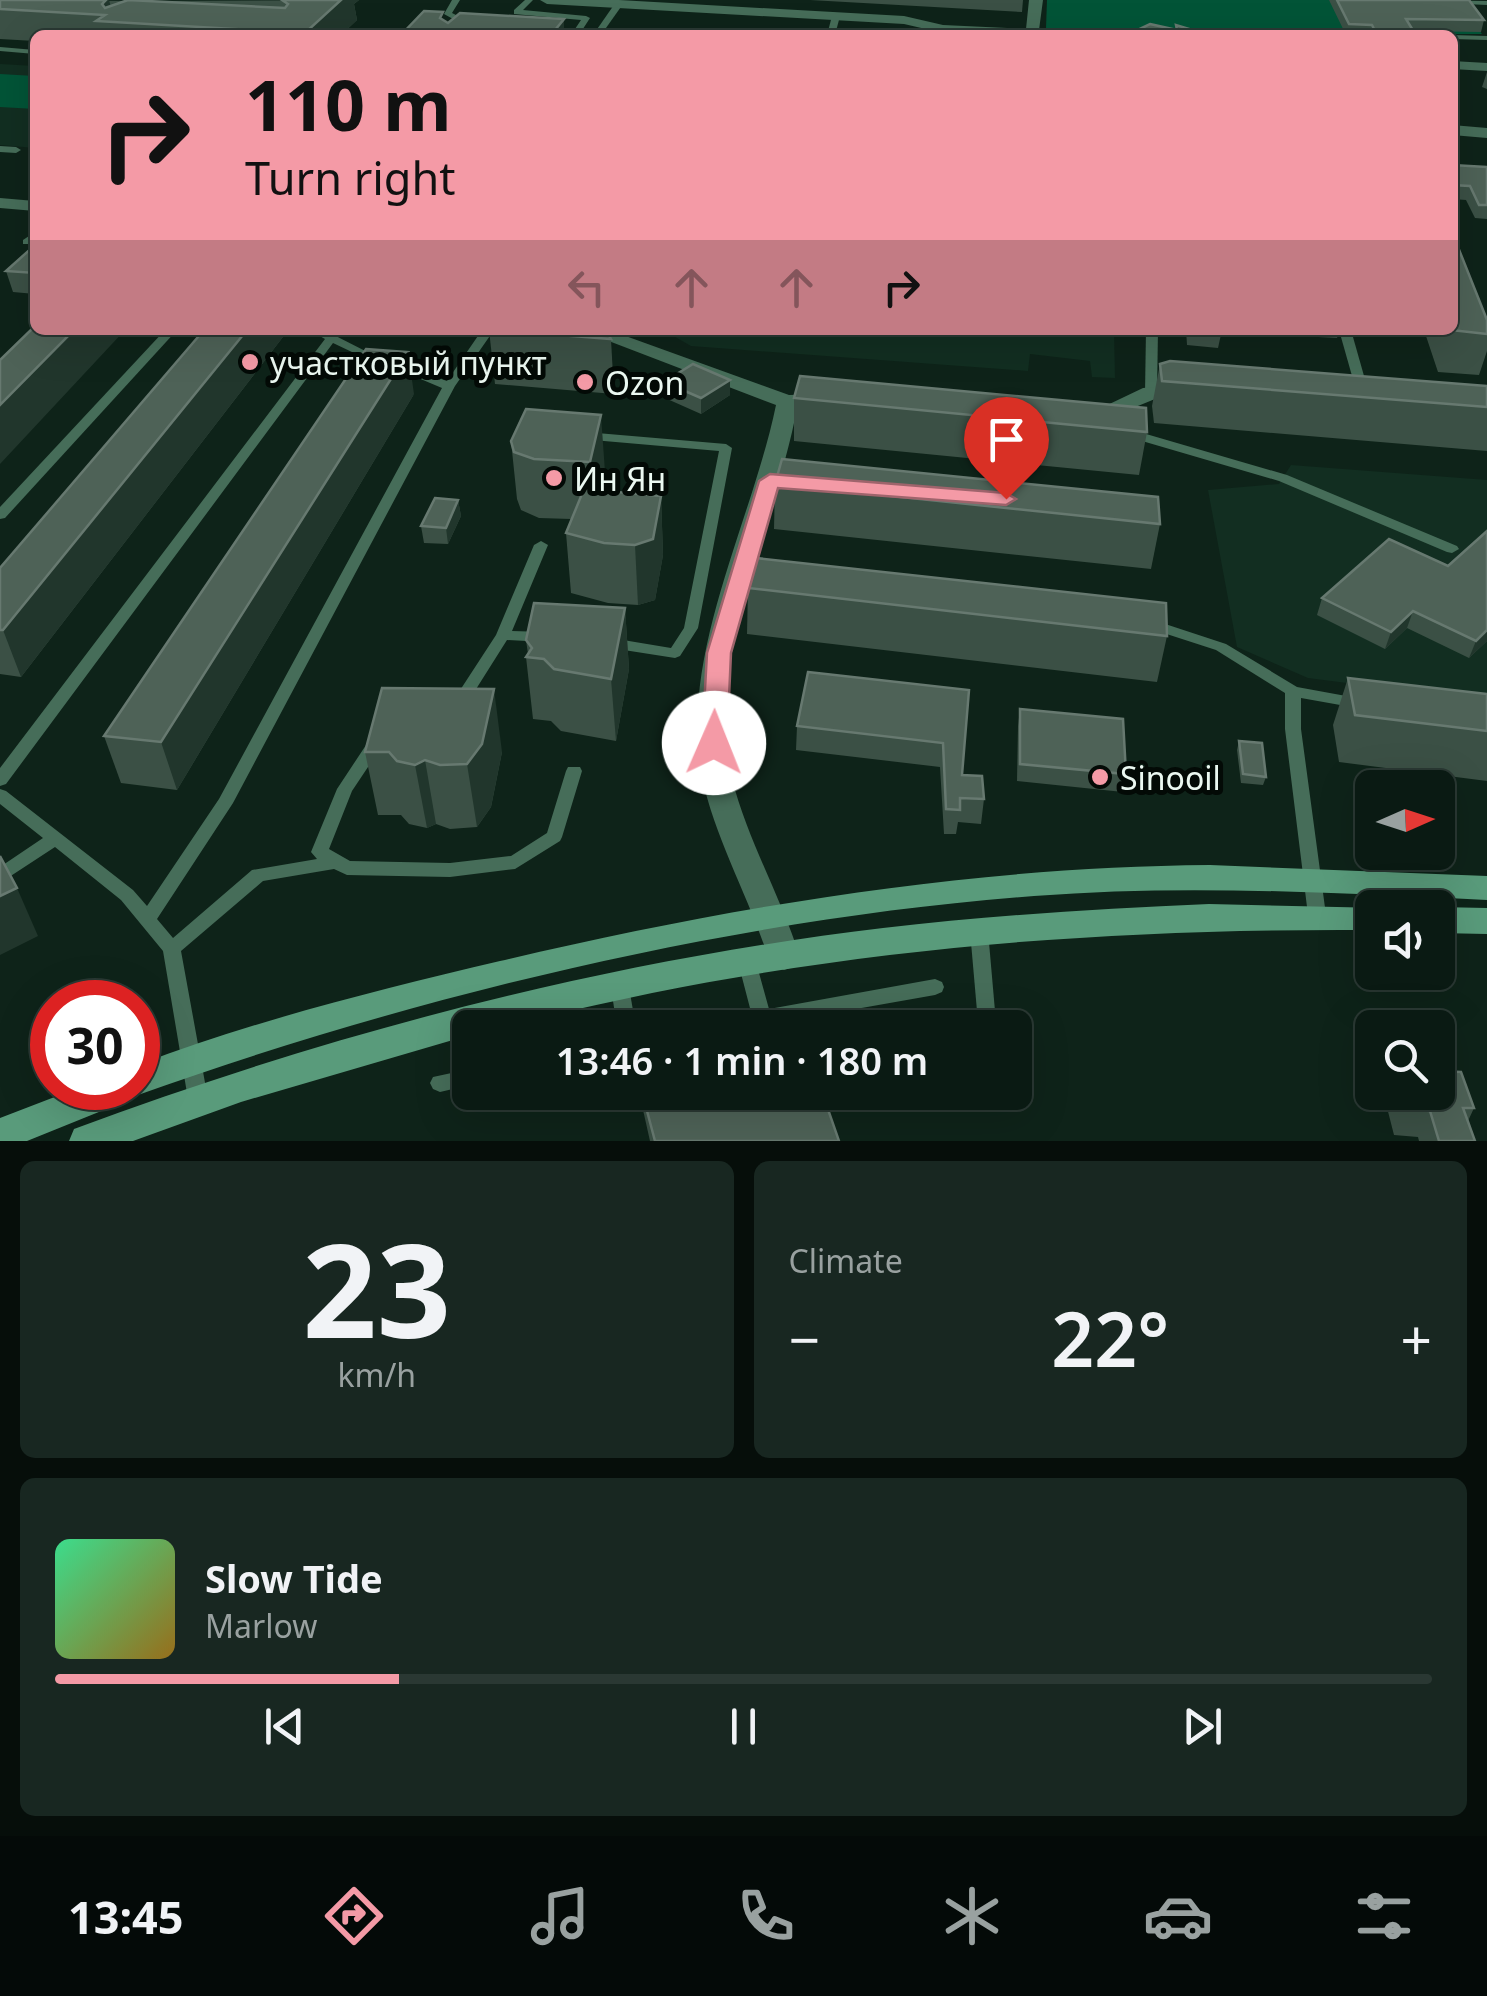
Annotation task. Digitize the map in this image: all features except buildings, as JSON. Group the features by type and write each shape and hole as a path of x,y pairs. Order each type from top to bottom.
{"main road":[{"path":"160,1071 350,1011 535,966 772,916 1013,885 1118,879 1310,879 1487,888"},
{"path":"87,1141 198,1099 403,1038 747,962 980,931 1132,917 1355,917"},
{"path":"1455,920 1487,921"},
{"path":"0,1135 63,1110"}],"street":[{"path":"547,0 836,16 988,30"},
{"path":"1032,30 1036,0"},
{"path":"1458,66 1487,67"},
{"path":"1458,131 1487,133"},
{"path":"0,203 30,206"},
{"path":"606,335 787,402 842,402"},
{"path":"1087,424 1151,393 1203,391"},
{"path":"784,957 772,916 716,775 713,711 719,653 752,579 780,482 787,402"}],"lane":[{"path":"450,28 458,18 448,14 456,0"},
{"path":"530,0 516,12 586,18 578,30"},
{"path":"1421,0 1487,3"},
{"path":"601,30 619,4"},
{"path":"832,30 836,16"},
{"path":"1458,37 1487,38"},
{"path":"0,50 30,52"},
{"path":"0,149 16,150"},
{"path":"0,515 166,335"},
{"path":"326,335 449,386"},
{"path":"149,917 225,803 449,386 485,335"},
{"path":"1151,393 1152,335"},
{"path":"1346,335 1364,405"},
{"path":"0,780 332,338"},
{"path":"1122,431 1283,478 1452,549"},
{"path":"577,435 726,448 691,628 675,653 597,641"},
{"path":"452,709 463,699 503,634 541,545"},
{"path":"1130,617 1221,648 1293,691 1368,704"},
{"path":"503,634 559,637"},
{"path":"1293,691 1310,879 1317,916"},
{"path":"391,734 379,740 345,788 319,852 347,868 450,870 515,862 554,836 574,771"},
{"path":"0,795 149,917 172,949 198,1099"},
{"path":"0,876 54,838"},
{"path":"172,949 258,876 336,862"},
{"path":"980,931 986,1010"},
{"path":"747,962 760,1010"},
{"path":"620,987 624,1010"},
{"path":"819,1010 935,987"},
{"path":"440,1083 452,1081"}],"shaded area":[{"path":"0,64 30,66 30,148 0,145"},
{"path":"672,335 1114,335 1115,378 1092,377 1090,361 1030,354 1028,371 691,346"},
{"path":"1291,465 1487,480 1487,701 1308,678 1237,647 1208,490 1279,484"}],"green space":[{"path":"1047,0 1385,0 1464,10 1482,34 1458,34 1458,30 1046,28"},
{"path":"0,74 30,76 30,109 0,107"}],"place":[{"name":"участковый пункт","path":"250,362"},
{"name":"Ozon","path":"585,382"},
{"name":"Ин Ян","path":"554,478"},
{"name":"Sinooil","path":"1100,777"}],"route":[{"path":"714,743 719,653 770,481 1006,499"}]}
